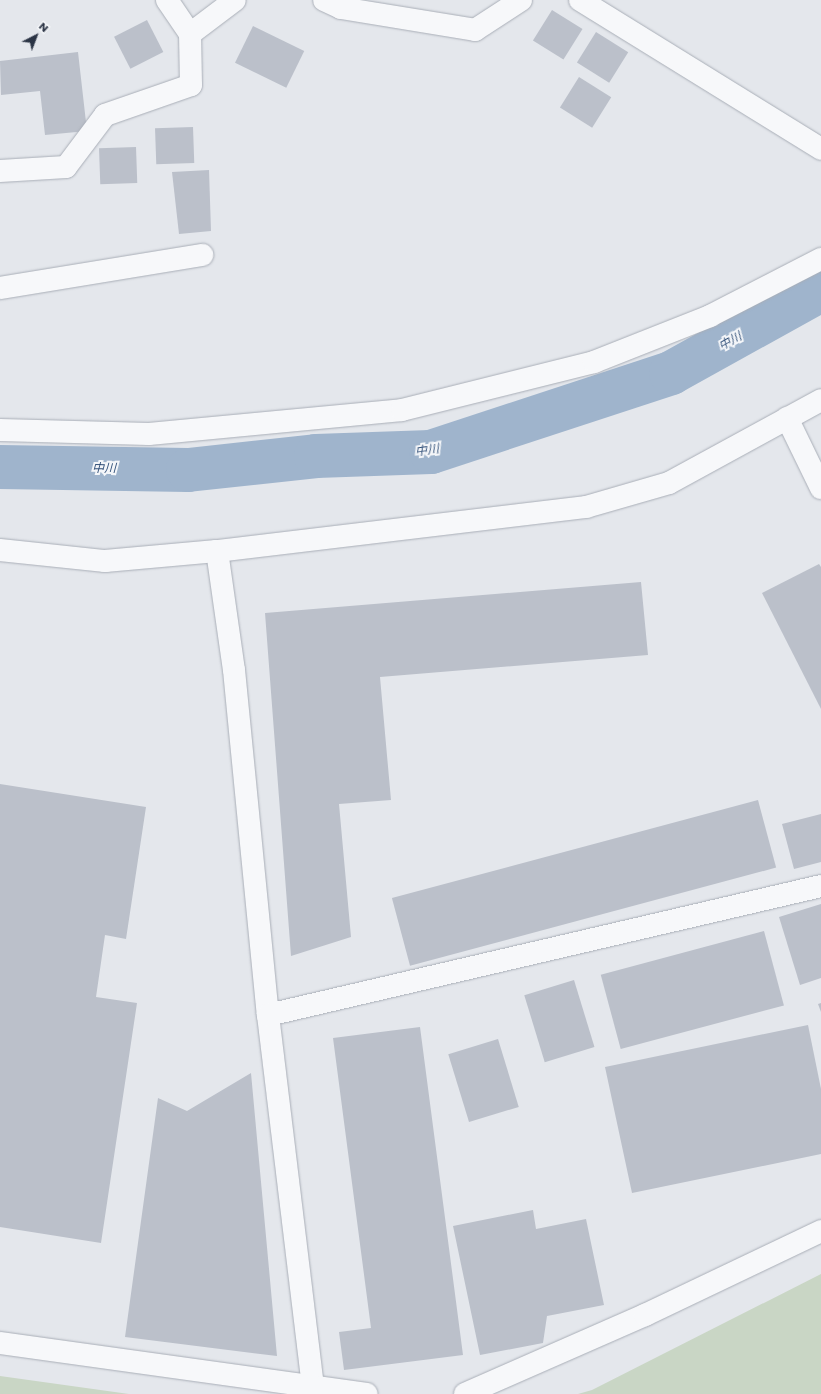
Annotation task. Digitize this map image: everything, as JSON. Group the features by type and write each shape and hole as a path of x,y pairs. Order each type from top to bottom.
{"street":[{"path":"0,171 66,167 105,115 191,85 190,34 167,0"},
{"path":"190,34 235,0"},
{"path":"324,0 341,8 476,30 521,0"},
{"path":"580,0 821,149"},
{"path":"0,288 202,255"},
{"path":"0,430 149,434 402,410 594,362 710,316 821,259"},
{"path":"0,550 105,561 218,552 586,507 669,483 821,400"},
{"path":"787,418 821,488"},
{"path":"218,552 234,670 268,1015 313,1387"},
{"path":"268,1015 821,886"},
{"path":"465,1394 645,1315 821,1231"},
{"path":"0,1343 366,1394"}],"green space":[{"path":"821,1274 821,1394 578,1394 592,1390"},
{"path":"0,1376 129,1394 0,1394"}],"building":[{"path":"552,10 583,29 563,60 533,41"},
{"path":"147,20 163,52 130,69 114,37"},
{"path":"253,26 304,51 286,88 235,63"},
{"path":"596,32 628,52 609,83 577,63"},
{"path":"78,52 87,131 45,135 40,91 1,95 0,61"},
{"path":"579,77 611,97 592,128 560,108"},
{"path":"193,127 194,163 156,164 155,128"},
{"path":"136,147 137,183 100,184 99,148"},
{"path":"209,170 211,231 179,234 172,172"},
{"path":"819,564 821,567 821,709 762,593"},
{"path":"641,582 648,655 380,677 391,800 339,804 351,937 291,956 265,613"},
{"path":"0,784 146,807 126,939 105,935 96,997 137,1003 101,1243 0,1227"},
{"path":"758,800 776,868 410,966 392,898"},
{"path":"821,814 821,862 794,869 782,824"},
{"path":"821,904 821,978 800,985 779,917"},
{"path":"764,931 784,1005 621,1049 601,975"},
{"path":"574,980 594,1047 545,1062 524,995"},
{"path":"821,1003 821,1012 818,1004"},
{"path":"808,1025 821,1089 821,1154 632,1193 605,1067"},
{"path":"420,1027 463,1355 344,1370 339,1332 371,1328 333,1038"},
{"path":"498,1039 519,1107 469,1122 448,1054"},
{"path":"251,1073 277,1356 125,1337 158,1098 187,1111"},
{"path":"533,1210 536,1229 586,1219 604,1305 547,1316 543,1343 480,1355 453,1226"}],"waterway":[{"name":"中川","path":"0,467 188,470 316,456 431,452 671,373 821,290"}]}
